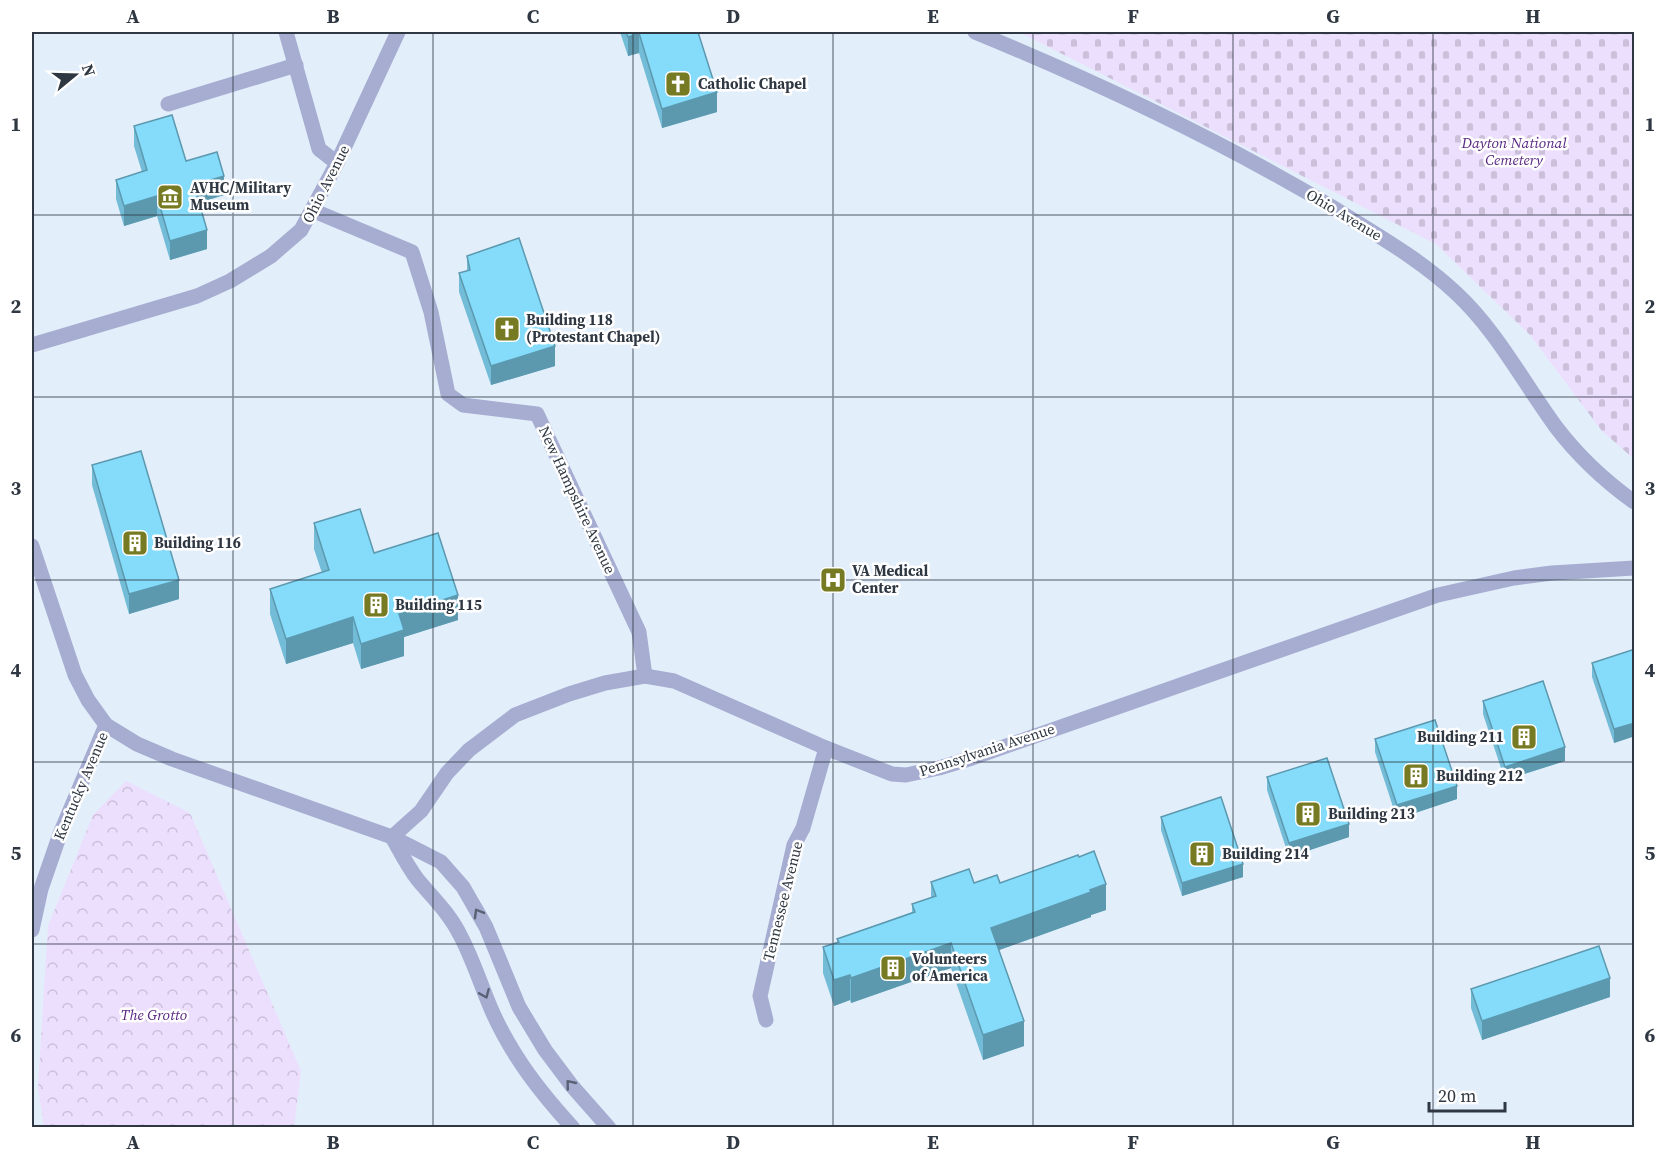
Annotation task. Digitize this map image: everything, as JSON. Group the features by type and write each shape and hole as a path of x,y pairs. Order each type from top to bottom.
{"street":[{"path":"286,32 319,149 337,163"},
{"name":"Ohio Avenue","path":"32,345 186,300 230,280 271,256 302,231 337,163 398,32"},
{"name":"Ohio Avenue","path":"975,32 1108,89 1284,179 1413,256 1450,287 1477,315 1497,340 1557,428 1597,471 1635,502"},
{"path":"168,104 296,65"},
{"name":"New Hampshire Avenue","path":"312,210 411,252 431,312 448,394 463,405 537,414 639,632 645,676"},
{"name":"Kentucky Avenue","path":"32,546 75,675 88,700 106,725 60,834 41,889 32,930"},
{"name":"Pennsylvania Avenue","path":"392,837 421,812 447,773 469,750 515,715 534,706 605,683 645,676 674,681 826,748 892,774 906,775 939,768 1438,595 1475,585 1552,573 1635,568"},
{"path":"106,725 137,744 172,759 392,837 441,862 463,887 486,927 519,1007 545,1050 572,1086 609,1128"},
{"name":"Tennessee Avenue","path":"766,1020 760,996 794,845 803,828 826,748"},
{"path":"392,837 417,878 445,911 460,934 492,1011 522,1065 541,1093 573,1128"}],"shaded area":[{"name":"VA Medical Center","path":"32,32 1634,32 1634,1127 32,1127"}],"green space":[{"name":"Dayton National Cemetery","path":"1019,32 1634,32 1634,459 1602,431 1530,335 1436,244"},
{"name":"The Grotto","path":"126,781 190,813 301,1071 294,1127 44,1127 38,1087 48,926 93,815"}],"building":[{"name":"Catholic Chapel","path":"626,32 698,32 717,92 662,109 639,33 628,37"},
{"name":"AVHC/Military Museum","path":"172,115 186,161 217,152 224,176 194,185 207,230 170,241 157,196 124,206 116,180 147,170 134,126"},
{"name":"Building 118 (Protestant Chapel)","path":"519,238 555,346 491,366 459,273 470,270 467,256"},
{"name":"Building 116","path":"141,451 179,580 129,594 92,465"},
{"name":"Building 115","path":"360,509 374,553 438,533 458,595 399,614 404,630 361,644 353,617 286,639 270,589 329,570 314,523"},
{"path":"1635,649 1635,723 1614,729 1592,663"},
{"name":"Building 211","path":"1543,681 1565,747 1505,767 1483,701"},
{"name":"Building 212","path":"1435,720 1457,786 1397,805 1375,739"},
{"name":"Building 213","path":"1327,758 1349,824 1289,843 1267,777"},
{"name":"Building 214","path":"1221,797 1243,864 1182,883 1161,817"},
{"path":"1094,851 1106,884 1090,890 1091,892 991,928 1024,1021 983,1035 951,943 851,978 850,975 834,980 823,947 839,942 837,939 915,912 912,904 936,896 931,882 969,869 974,883 997,875 1000,883"},
{"path":"1599,946 1610,978 1482,1021 1471,989"}],"place":[{"name":"Catholic Chapel","path":"678,84"},
{"name":"AVHC/Military Museum","path":"170,197"},
{"name":"Building 118 (Protestant Chapel)","path":"507,329"},
{"name":"Building 116","path":"135,543"},
{"name":"VA Medical Center","path":"833,580"},
{"name":"Building 115","path":"376,605"},
{"name":"Building 211","path":"1524,737"},
{"name":"Building 212","path":"1416,776"},
{"name":"Building 213","path":"1308,814"},
{"name":"Building 214","path":"1202,854"},
{"name":"Volunteers of America","path":"893,968"}]}
